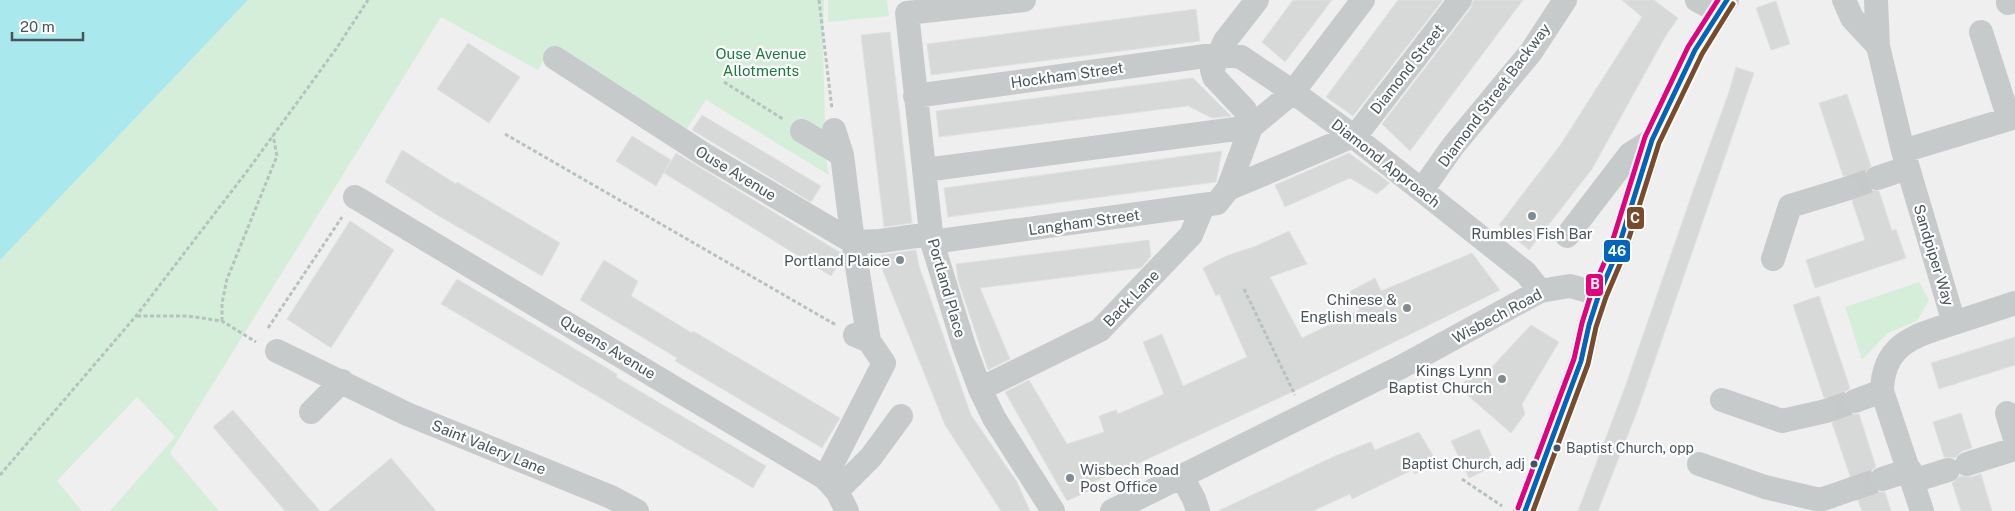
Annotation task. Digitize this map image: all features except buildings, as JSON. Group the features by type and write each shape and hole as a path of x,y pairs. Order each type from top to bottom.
{"street":[{"name":"Portland Place","path":"1024,0 906,13 932,238 964,346 980,389 994,418 1053,511"},
{"path":"1228,189 1250,127 1293,92 1363,0"},
{"name":"Diamond Street","path":"1353,136 1360,130 1460,0"},
{"name":"Diamond Street Backway","path":"1422,190 1453,146 1530,52 1565,0"},
{"path":"1525,511 1581,361 1589,325 1599,294 1618,248 1652,140 1695,50 1723,6 1697,0"},
{"path":"1844,0 1852,18 1878,46"},
{"name":"Sandpiper Way","path":"1876,0 1878,46 1905,160 1954,322 1916,336 1894,351 1883,374 1882,391 1922,511"},
{"path":"1246,6 1225,41 1212,70 1214,77 1245,110 1250,127"},
{"path":"1876,178 1905,160 2009,119 1981,32"},
{"name":"Diamond Approach","path":"1220,54 1241,57 1353,136 1526,273 1540,291"},
{"name":"Hockham Street","path":"915,96 1220,54"},
{"name":"Ouse Avenue","path":"555,58 705,154 853,242"},
{"path":"925,170 1250,127"},
{"path":"834,130 842,155 853,242 860,337 884,363 836,493"},
{"path":"802,131 842,155"},
{"path":"1228,189 1353,136"},
{"path":"1567,236 1630,154 1652,140"},
{"name":"Langham Street","path":"932,238 1203,206 1217,203 1228,189"},
{"path":"1773,259 1790,206 1846,189"},
{"name":"Queens Avenue","path":"356,197 836,493"},
{"name":"Back Lane","path":"980,389 1100,330 1191,235 1203,206"},
{"path":"853,242 932,238"},
{"name":"Wisbech Road","path":"1112,511 1401,367 1540,291 1570,286 1599,294"},
{"path":"1954,322 2015,303"},
{"name":"Saint Valery Lane","path":"268,347 407,414 603,504 637,511"},
{"path":"311,412 342,382"},
{"path":"1855,401 1882,391"},
{"path":"1722,400 1782,422 1826,410"},
{"path":"2007,413 2015,439"},
{"path":"836,493 870,457 901,416"},
{"path":"1882,479 1911,476 1957,467 2015,449"},
{"path":"1699,464 1765,486 1820,500 1852,489"},
{"path":"1182,477 1198,511"}],"path":[{"path":"0,475 136,316 248,170 336,49 368,0"},
{"path":"819,0 834,130"},
{"path":"724,82 802,131"},
{"path":"222,322 222,303 227,279 277,156 273,134"},
{"path":"505,134 860,337"},
{"path":"136,316 188,316 222,322 268,347 356,197"},
{"path":"1244,289 1296,398"},
{"path":"1462,479 1508,511"}],"green space":[{"name":"Ouse Avenue Allotments","path":"248,0 824,0 823,46 826,160 829,175 706,100 683,134 551,48 538,70 441,17 170,453 219,511 110,511 175,437 137,397 57,481 82,511 0,511 0,260"},
{"path":"828,0 887,0 889,16 828,22"},
{"path":"1919,282 1929,300 1917,321 1888,333 1862,360 1845,307"}],"water":[{"path":"0,0 248,0 0,260"}],"tunnel":[{"path":"1846,189 1877,178"},
{"path":"1826,411 1855,401"},
{"path":"1852,489 1882,479"}],"transit line":[{"name":"B","path":"1518,508 1574,359 1592,291 1609,252 1645,137 1688,47 1718,0"},
{"name":"46","path":"1525,511 1581,361 1589,325 1599,294 1616,255 1652,140 1695,50 1727,0"},
{"name":"C","path":"1533,511 1588,364 1596,327 1623,257 1659,143 1702,54 1733,4"}],"place":[{"name":"Rumbles Fish Bar","path":"1532,216"},
{"name":"Portland Plaice","path":"900,260"},
{"name":"Chinese & English meals","path":"1407,308"},
{"name":"Kings Lynn Baptist Church","path":"1502,379"},
{"name":"Baptist Church, opp","path":"1557,448"},
{"name":"Baptist Church, adj","path":"1534,464"},
{"name":"Wisbech Road Post Office","path":"1070,478"}]}
